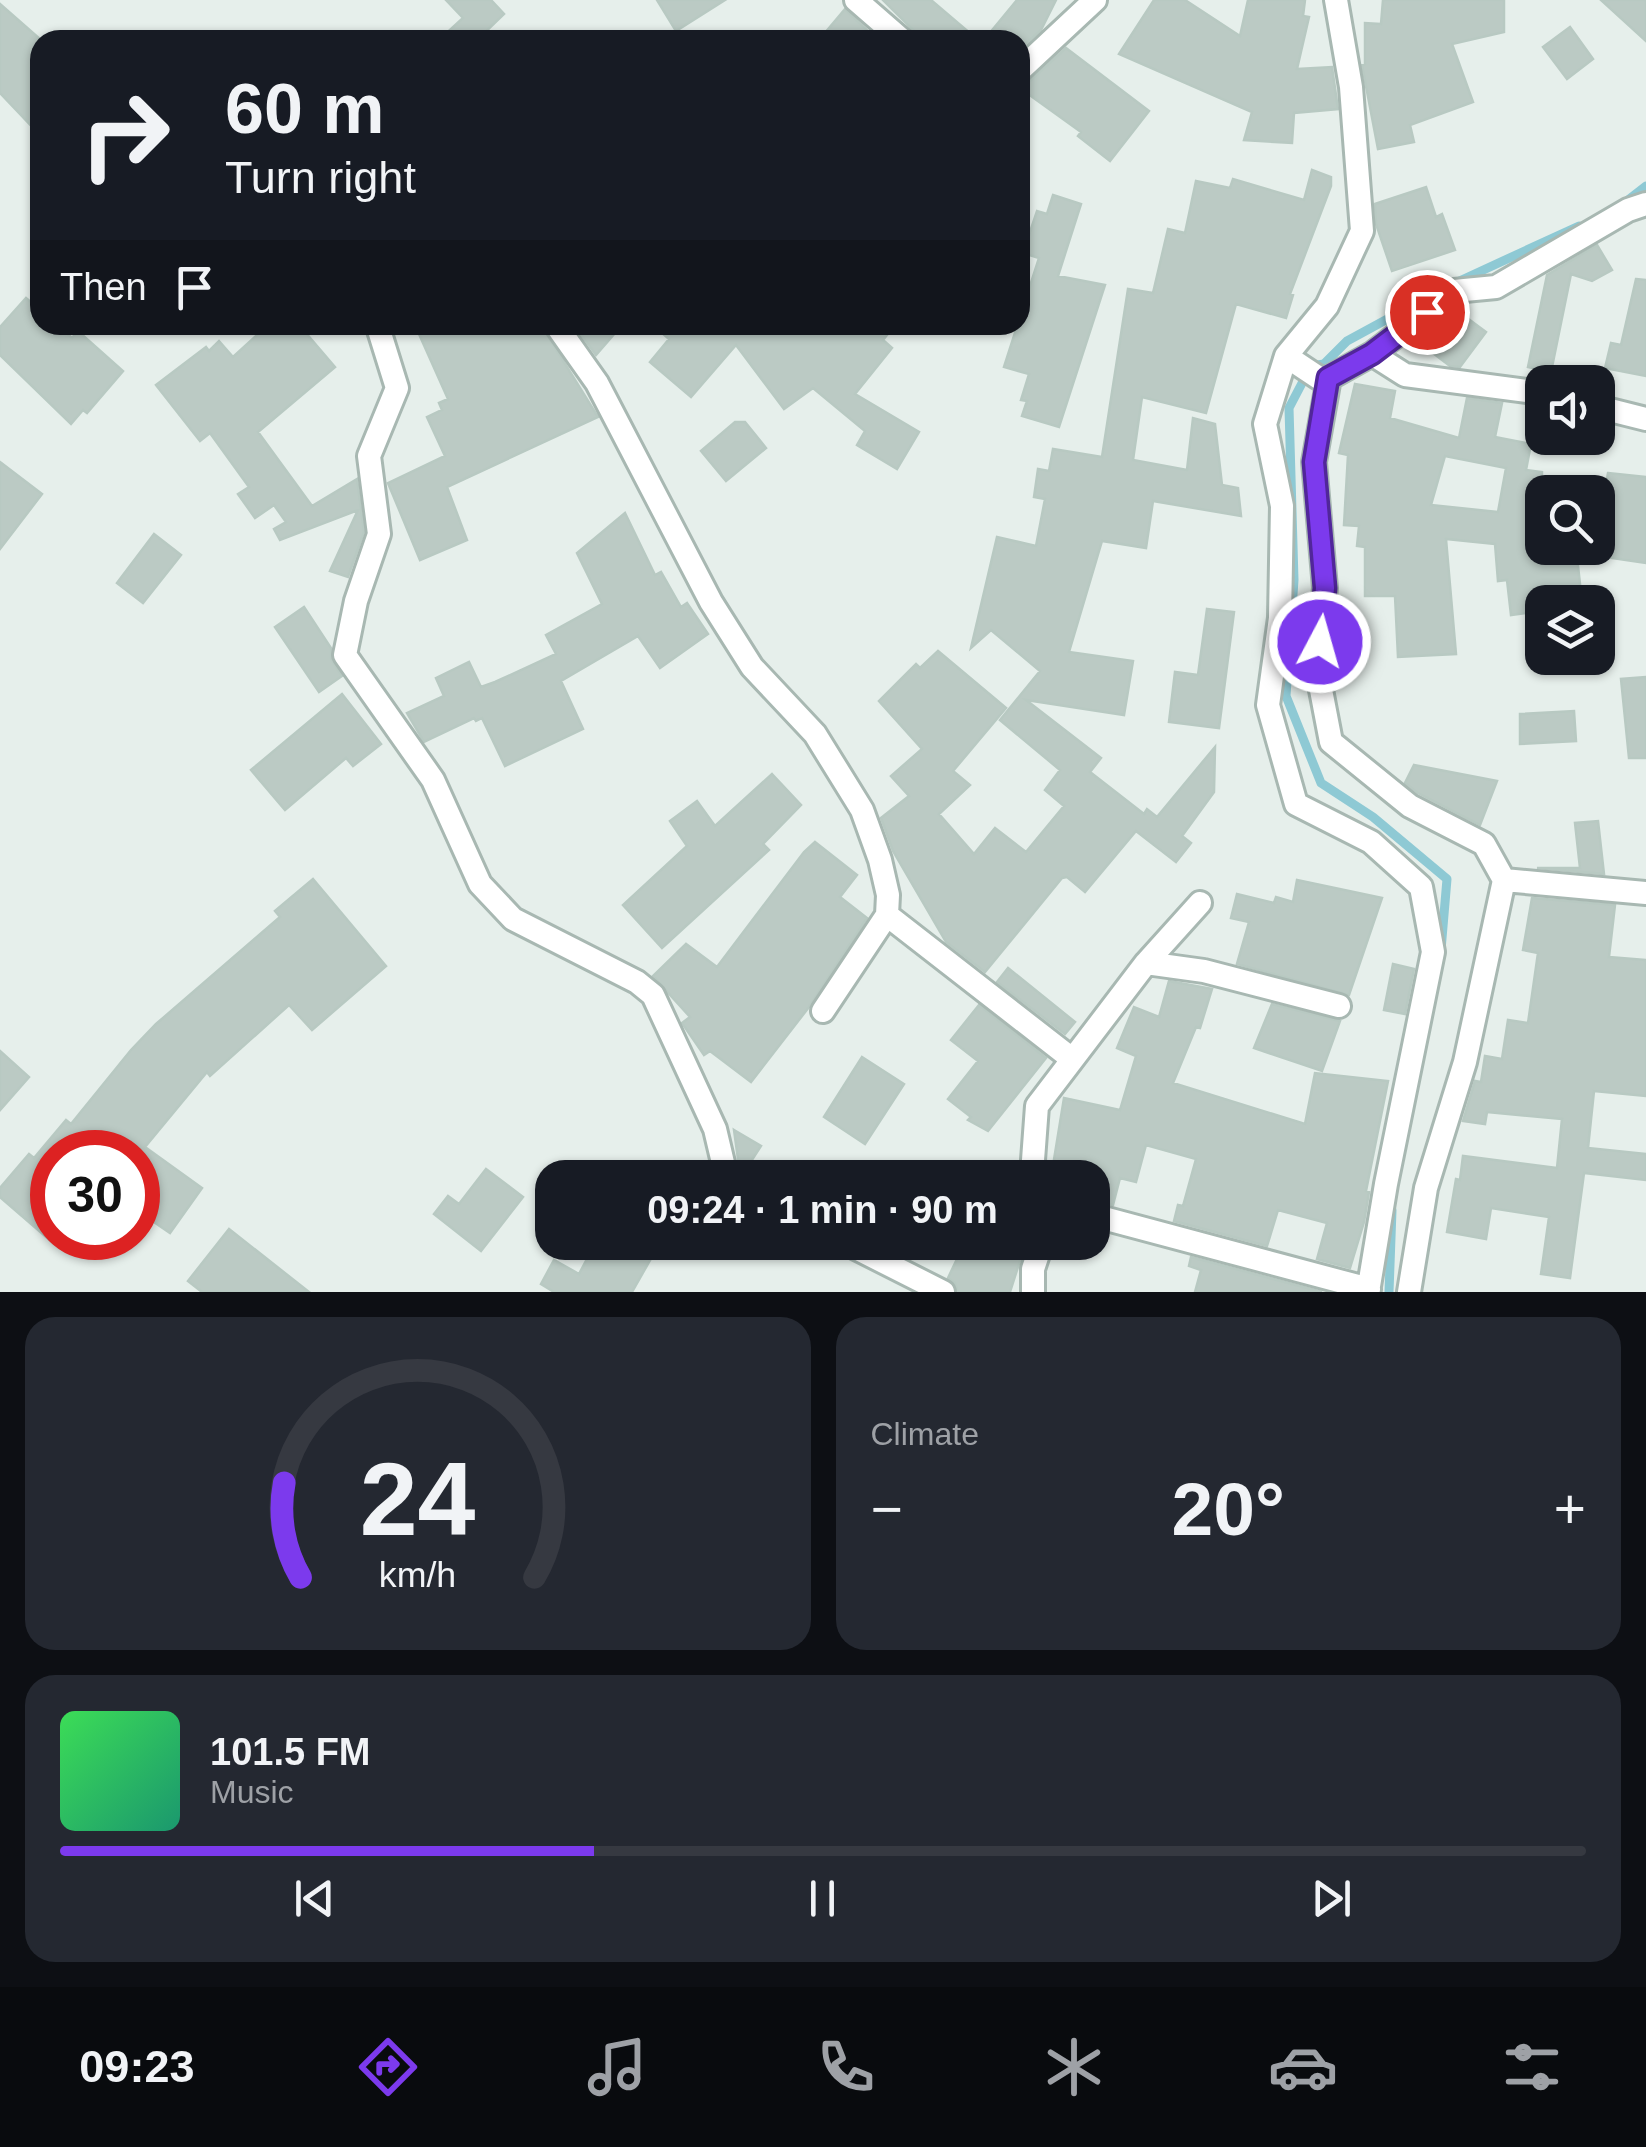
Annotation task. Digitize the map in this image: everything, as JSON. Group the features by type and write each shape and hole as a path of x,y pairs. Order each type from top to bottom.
{"street":[{"path":"856,0 890,30"},
{"path":"1030,61 1095,0"},
{"path":"1110,1220 1369,1291 1386,1184 1433,952 1421,887 1371,842 1296,804 1268,705 1280,618 1282,506 1264,424 1291,359 1327,306 1362,231 1352,86 1336,0"},
{"path":"1324,378 1372,354 1454,291 1496,287 1628,210 1646,204"},
{"path":"380,335 396,388 369,456 379,534 356,601 345,655 433,780 480,884 513,920 637,982 653,994 715,1128 723,1160"},
{"path":"563,335 597,383 710,602 752,667 815,734 862,810 880,860 888,895 886,915 823,1011"},
{"path":"1372,354 1405,374 1525,392"},
{"path":"1291,359 1324,378"},
{"path":"1324,378 1314,462 1325,588 1317,669 1331,742 1410,806 1484,844 1504,880 1465,1062 1426,1188 1410,1292"},
{"path":"1615,411 1646,418"},
{"path":"1504,880 1646,893"},
{"path":"1033,1160 1037,1106 1146,963 1200,904"},
{"path":"886,915 1072,1058"},
{"path":"1146,963 1204,970 1339,1006"},
{"path":"880,1260 944,1292"},
{"path":"1033,1292 1036,1260"}],"building":[{"path":"446,0 491,0 504,14 487,30 450,30 463,18"},
{"path":"657,0 725,0 678,30"},
{"path":"883,0 931,0 966,30 913,30"},
{"path":"1017,0 1056,0 1041,30 1030,40 1030,30 992,30"},
{"path":"1154,0 1185,0 1240,36 1248,0 1305,0 1303,16 1309,17 1297,69 1332,67 1338,109 1294,113 1292,143 1244,140 1252,112 1119,54"},
{"path":"1383,0 1504,0 1504,32 1452,44 1473,102 1410,125 1414,142 1378,149 1362,65 1365,23 1381,24"},
{"path":"1601,0 1646,0 1646,41"},
{"path":"0,4 30,30 30,124 0,93"},
{"path":"845,9 867,30 827,30"},
{"path":"1570,27 1593,59 1567,79 1543,47"},
{"path":"1066,48 1149,111 1110,161 1078,136 1081,132 1030,95 1030,81"},
{"path":"1312,170 1331,177 1331,186 1290,294 1293,295 1286,318 1236,304 1206,413 1142,397 1133,460 1187,470 1193,418 1215,424 1222,485 1238,488 1241,516 1153,501 1146,548 1102,541 1069,652 1133,661 1124,715 1026,700 1101,758 1090,772 1144,814 1147,809 1157,817 1215,747 1214,792 1182,836 1191,843 1176,862 1136,831 1085,892 1067,877 1062,878 985,972 946,942 893,851 881,818 909,796 891,776 922,749 879,701 916,664 920,668 938,651 1006,708 953,771 970,785 939,814 974,854 995,828 1026,852 1064,806 1045,790 1060,770 1000,720 1040,671 991,630 971,648 997,537 1036,546 1045,499 1034,497 1038,469 1049,471 1053,449 1102,457 1128,289 1153,293 1168,229 1185,233 1196,181 1230,188 1233,179 1304,200"},
{"path":"1426,187 1436,217 1442,214 1455,250 1392,271 1376,224 1375,204"},
{"path":"1053,195 1081,204 1058,276 1105,285 1059,427 1022,416 1027,401 1021,400 1029,374 1004,367 1014,335 1030,335 1030,286 1039,258 1030,255 1030,232 1037,211 1047,214"},
{"path":"1597,245 1612,270 1592,281 1571,274 1552,365 1528,365 1547,275"},
{"path":"1636,279 1646,280 1646,376 1606,365 1611,343 1621,345"},
{"path":"26,298 30,301 30,335 82,335 123,371 87,413 83,410 71,424 0,355 0,327"},
{"path":"1455,309 1486,332 1460,367 1450,366 1425,347"},
{"path":"257,335 308,335 335,367 258,432 312,506 357,479 364,532 348,577 330,571 358,510 280,540 274,529 286,522 274,505 255,518 238,494 249,487 210,433 200,441 156,385 219,341 233,357"},
{"path":"419,335 547,335 598,417 447,487 467,540 420,560 388,483 445,456 427,417 442,410 439,403 448,399"},
{"path":"581,335 613,335 596,355"},
{"path":"664,335 887,335 883,340 892,348 855,394 919,432 897,469 857,445 865,431 813,388 784,409 736,345 691,397 650,362 669,339"},
{"path":"1355,384 1395,391 1390,418 1459,438 1467,398 1502,403 1495,437 1525,443 1525,455 1529,455 1526,470 1542,472 1525,475 1525,565 1578,565 1580,585 1525,585 1525,613 1511,615 1507,580 1498,581 1495,544 1446,539 1456,654 1398,657 1395,596 1365,596 1365,547 1357,546 1359,526 1344,525 1348,455 1339,453","holes":["1445,456 1506,468 1498,512 1431,505"]},
{"path":"735,422 745,422 766,448 726,481 701,451"},
{"path":"0,462 42,494 0,549"},
{"path":"1608,473 1646,477 1646,563 1615,558 1615,475"},
{"path":"625,513 655,575 661,572 681,607 687,603 708,634 660,668 638,636 561,681 583,729 505,766 482,718 474,718 424,742 407,713 444,696 436,678 469,662 481,687 495,682 556,654 546,635 602,604 577,553"},
{"path":"154,534 181,555 143,603 117,583"},
{"path":"304,607 331,648 331,659 342,676 319,692 275,627"},
{"path":"1207,609 1234,612 1219,728 1169,722 1175,672 1198,675"},
{"path":"1646,677 1646,758 1629,758 1621,679"},
{"path":"342,694 381,744 353,766 346,758 285,810 251,770"},
{"path":"1574,711 1576,741 1520,744 1520,714"},
{"path":"1414,765 1497,781 1480,825 1405,783"},
{"path":"772,774 801,805 763,844 769,850 662,948 623,905 687,846 670,821 697,801 715,826"},
{"path":"1598,821 1604,874 1537,868 1580,868 1575,823"},
{"path":"815,842 857,875 840,897 867,918 809,1007 751,1082 710,1051 704,1055 682,1023 690,1017 653,976 686,944 717,967"},
{"path":"313,879 386,966 312,1030 289,1005 210,1076 207,1072 159,1130 58,1130 66,1120 71,1124 156,1024 280,917 275,911"},
{"path":"1297,880 1382,898 1349,995 1237,964 1249,922 1231,918 1237,894 1274,903 1276,897 1293,902"},
{"path":"1532,898 1615,905 1609,957 1646,960 1646,1096 1594,1091 1588,1148 1646,1154 1646,1180 1584,1173 1570,1278 1541,1274 1549,1217 1491,1208 1486,1239 1447,1232 1463,1156 1557,1168 1562,1119 1487,1112 1485,1124 1463,1121 1475,1081 1481,1082 1485,1056 1502,1059 1508,1020 1528,1023 1538,953 1523,950"},
{"path":"1393,964 1414,969 1405,1014 1384,1010"},
{"path":"1008,968 1075,1022 1065,1034 997,982"},
{"path":"1169,981 1212,989 1200,1028 1196,1027 1173,1083 1305,1124 1315,1073 1388,1081 1366,1191 1369,1192 1364,1222 1350,1268 1317,1259 1327,1223 1278,1210 1267,1246 1174,1221 1178,1205 1183,1206 1196,1159 1146,1145 1136,1182 1120,1178 1113,1205 1110,1160 1054,1160 1064,1098 1120,1110 1136,1056 1117,1048 1134,1007 1159,1017"},
{"path":"1272,1004 1340,1021 1322,1071 1254,1048"},
{"path":"979,1005 1046,1058 988,1131 968,1120 971,1117 948,1099 978,1061 951,1040"},
{"path":"0,1051 29,1077 0,1110"},
{"path":"862,1057 904,1084 865,1144 824,1117"},
{"path":"734,1130 761,1146 752,1160 738,1159"},
{"path":"29,1154 30,1223 0,1197 0,1188"},
{"path":"160,1158 202,1188 170,1233 160,1226"},
{"path":"486,1169 523,1197 481,1251 434,1214 448,1196 459,1204"},
{"path":"229,1229 309,1292 202,1292 188,1281"},
{"path":"1191,1257 1322,1292 1195,1292 1201,1270 1189,1266"},
{"path":"554,1260 579,1274 586,1260 650,1260 632,1292 554,1292 541,1284"},
{"path":"956,1260 1020,1260 1010,1292 958,1292 948,1278"}],"waterway":[{"path":"1628,200 1646,186"},
{"path":"1453,284 1579,226"},
{"path":"1439,291 1347,341 1324,364 1311,366 1289,408 1294,580 1286,696 1321,783 1373,817 1447,879 1441,950"},
{"path":"1389,1292 1392,1210"}],"route":[{"path":"1320,642 1325,588 1314,462 1328,378 1372,354 1427,312"}]}
